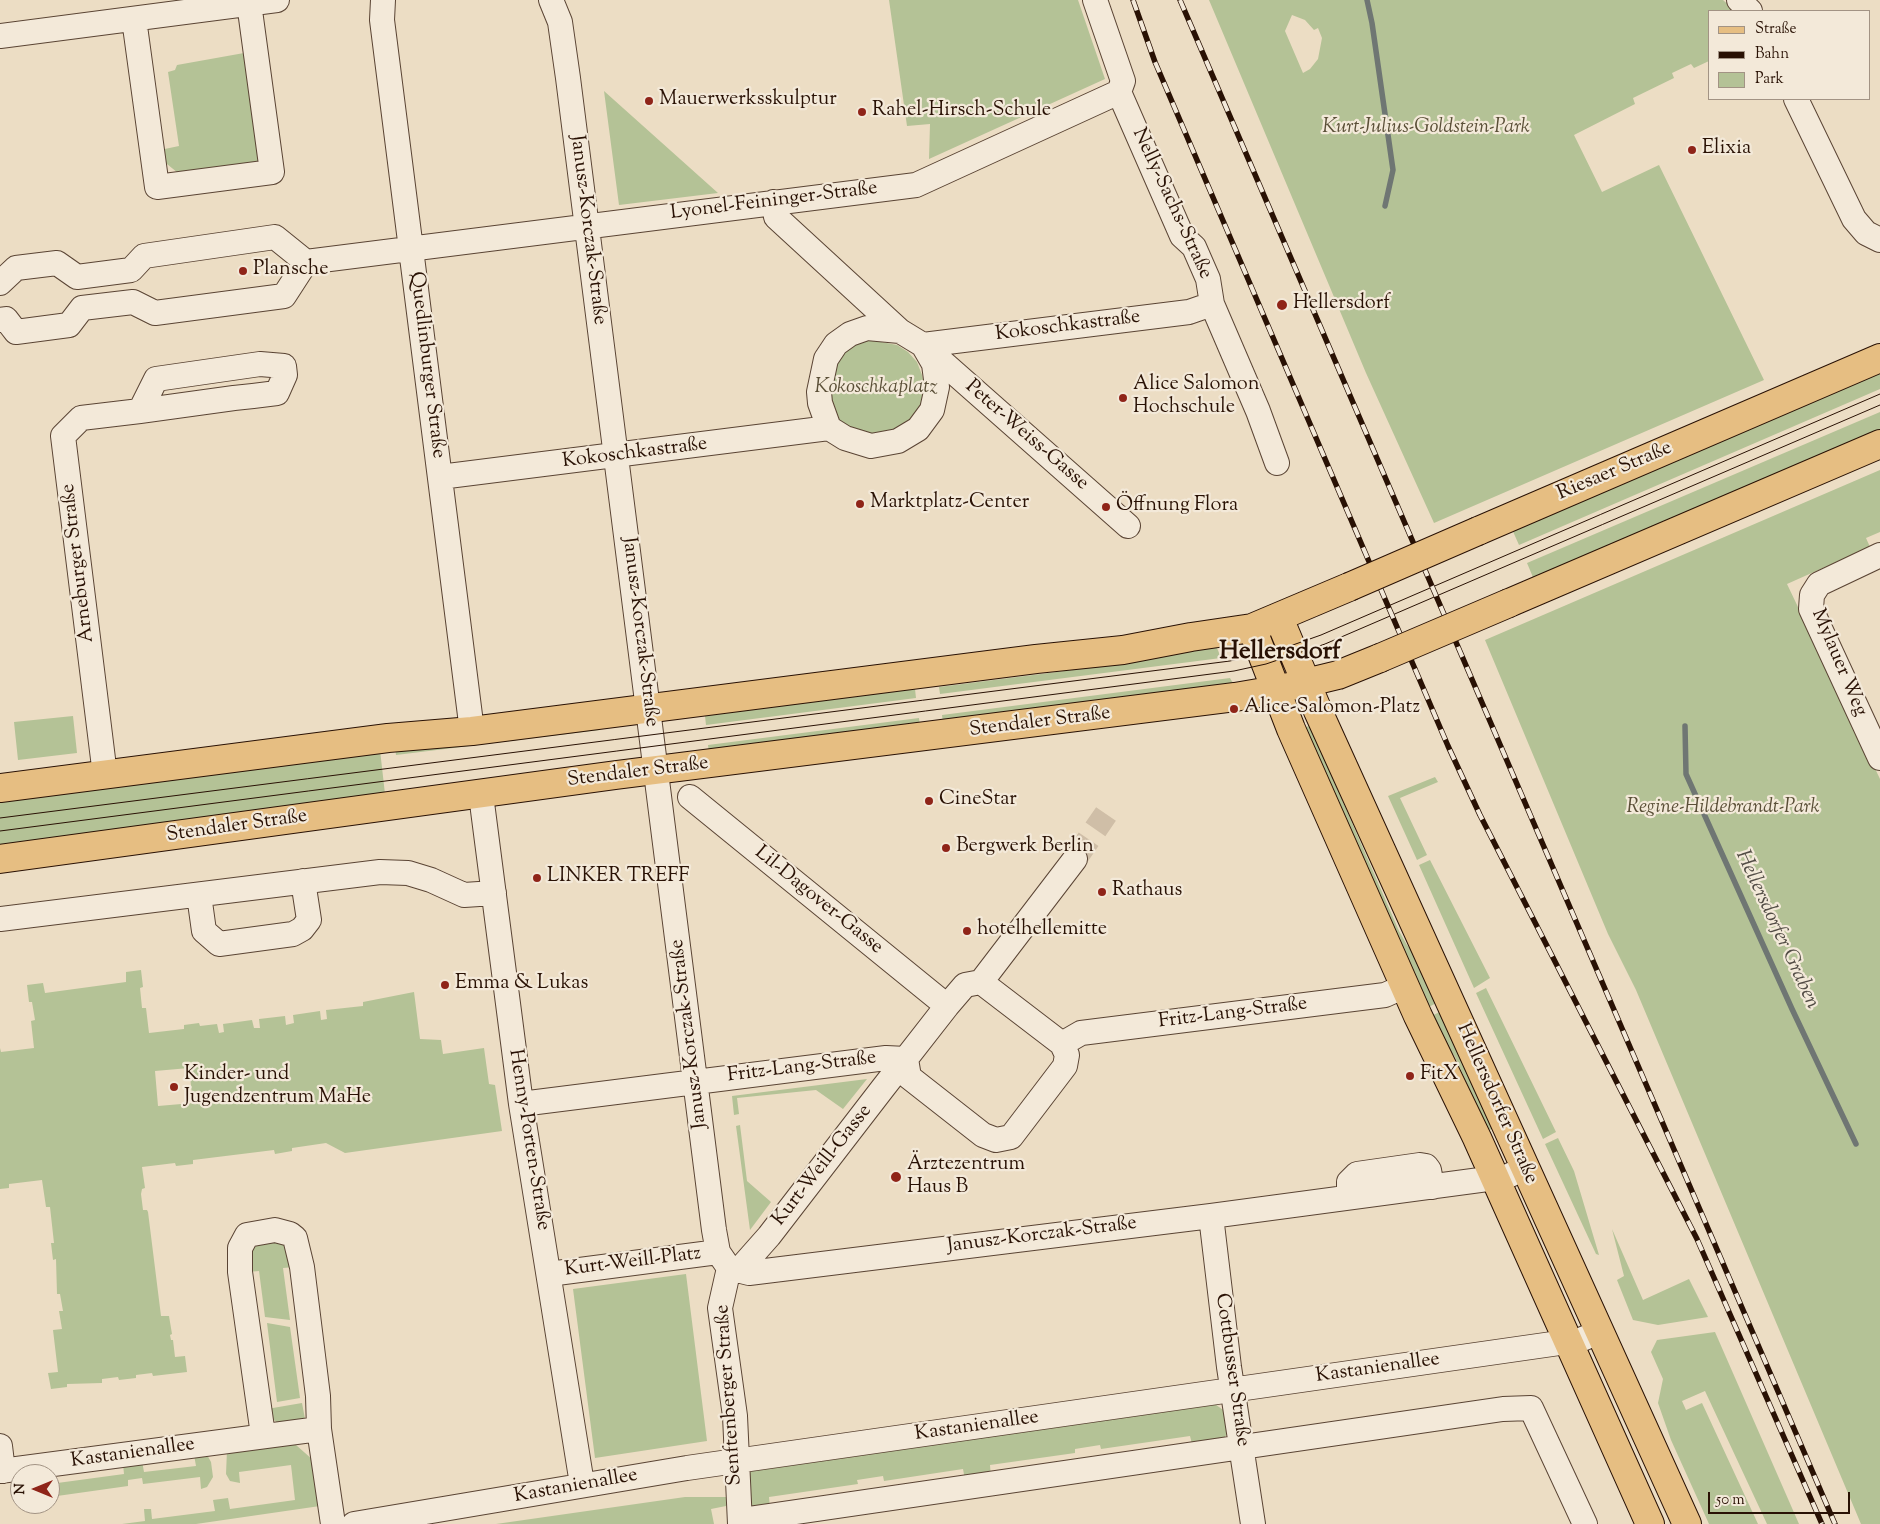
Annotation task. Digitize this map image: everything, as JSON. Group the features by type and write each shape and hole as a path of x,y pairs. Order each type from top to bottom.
{"main road":[{"name":"Riesaer Straße","path":"1279,618 1880,358"},
{"path":"1252,628 1276,690 1338,675 1880,444"},
{"path":"0,788 388,738 472,731 1123,650 1252,628 1279,618 1306,683"},
{"name":"Hellersdorfer Straße","path":"1306,683 1687,1524"},
{"name":"Hellersdorfer Straße","path":"1276,690 1291,729 1405,986 1650,1524"},
{"name":"Stendaler Straße","path":"0,859 656,770 1072,719 1276,690"}],"street":[{"path":"0,36 277,0"},
{"name":"Quedlinburger Straße","path":"383,0 381,11 472,731"},
{"name":"Janusz-Korczak-Straße","path":"551,0 560,22 696,1082 729,1264 749,1273 1432,1187 1508,1176 1525,1168"},
{"name":"Nelly-Sachs-Straße","path":"1095,0 1123,81 1119,92 1182,236 1194,247 1208,279 1212,304 1258,411 1277,462"},
{"path":"1739,0 1749,10"},
{"path":"134,19 157,187 272,172 249,3"},
{"name":"Lyonel-Feininger-Straße","path":"306,262 587,225 916,185 1119,92"},
{"path":"1796,100 1854,220 1873,237"},
{"path":"774,202 776,217 900,330 923,345 934,364 937,387 932,410 918,429 899,449 871,446 846,438 829,428 820,403 819,392 826,359 836,344 850,334 867,328 900,330"},
{"path":"0,283 16,268 57,263 77,277 131,270 144,256 275,237 306,262 284,296 155,313 132,302 82,308 69,325 16,332 6,319 0,320"},
{"name":"Kokoschkastraße","path":"923,345 1189,312 1212,304"},
{"name":"Peter-Weiss-Gasse","path":"923,345 1128,526"},
{"name":"Arneburger Straße","path":"105,775 63,436 81,418 140,411 277,393 285,375 284,366 260,364 156,379 140,411"},
{"name":"Kokoschkastraße","path":"440,477 829,428"},
{"name":"Mylauer Weg","path":"1880,555 1819,584 1812,595 1810,609 1880,758"},
{"name":"Henny-Porten-Straße","path":"481,794 521,1104 582,1484"},
{"name":"Lil-Dagover-Gasse","path":"690,797 947,1006"},
{"path":"981,982 1062,1044 1067,1055 1065,1066 1011,1137 996,1140 983,1135 909,1077 906,1060 965,985 981,982 1075,859"},
{"path":"0,919 380,872 408,873 431,880 464,895 494,893"},
{"path":"199,894 204,931 219,944 293,934 302,929 309,920 303,881"},
{"name":"Fritz-Lang-Straße","path":"1062,1044 1081,1033 1385,995 1405,986"},
{"name":"Fritz-Lang-Straße","path":"521,1104 886,1058 906,1060"},
{"name":"Kurt-Weill-Gasse","path":"729,1264 769,1236 906,1060"},
{"name":"Cottbusser Straße","path":"1211,1216 1233,1390 1253,1524"},
{"path":"262,1435 240,1272 240,1248 247,1235 275,1230 290,1234 295,1238 302,1267 318,1396 319,1429 333,1524"},
{"name":"Kurt-Weill-Platz","path":"549,1274 729,1264"},
{"name":"Senftenberger Straße","path":"729,1264 720,1308 735,1416 740,1522"},
{"name":"Kastanienallee","path":"354,1524 463,1515 582,1484 1568,1342 1580,1340 1600,1332"},
{"path":"740,1522 1503,1409 1531,1408 1585,1524"},
{"name":"Kastanienallee","path":"0,1446 1,1471 262,1435 319,1429"}],"green space":[{"path":"889,0 1078,0 1105,79 929,159 930,124 907,126"},
{"name":"Kurt-Julius-Goldstein-Park","path":"1209,0 1723,0 1734,10 1708,10 1708,61 1694,68 1691,64 1672,73 1674,78 1633,98 1635,104 1574,135 1602,192 1659,165 1764,380 1434,523 1366,373","holes":["1292,15 1305,20 1314,30 1318,28 1322,38 1318,59 1310,69 1303,73 1285,31"]},
{"path":"244,53 262,147 257,162 183,177 162,160 160,150 179,146 168,72 175,70 177,65"},
{"path":"604,91 718,193 619,205"},
{"name":"Kokoschkaplatz","path":"871,340 897,345 908,352 917,362 922,375 925,388 918,414 899,432 860,435 838,421 827,397 837,359 846,349 858,343"},
{"path":"1880,366 1880,389 1519,545 1511,527"},
{"path":"1880,412 1880,434 1535,582 1527,563"},
{"name":"Regine-Hildebrandt-Park","path":"1880,470 1880,532 1866,538 1870,547 1787,584 1880,779 1880,1524 1861,1524 1636,990 1608,934 1485,640"},
{"path":"1215,643 1221,658 940,694 939,687 1135,662"},
{"path":"1230,678 1234,685 943,723 942,715"},
{"path":"915,689 916,698 706,725 705,716"},
{"path":"73,716 77,753 18,760 14,722"},
{"path":"919,718 920,727 709,753 708,745"},
{"path":"600,726 600,730 396,755 395,747"},
{"path":"1310,726 1399,931 1407,945 1418,958 1440,1001 1425,1009 1301,728"},
{"path":"380,750 385,794 0,852 0,798"},
{"path":"1435,777 1438,782 1400,798 1427,855 1417,860 1388,796"},
{"path":"1430,860 1490,978 1474,988 1419,865"},
{"path":"141,970 143,987 140,988 142,1008 146,1008 149,1033 184,1029 184,1025 199,1023 200,1026 217,1024 219,1033 224,1032 223,1024 252,1020 254,1028 260,1028 259,1019 285,1016 286,1025 294,1023 293,1015 320,1011 321,1020 327,1019 326,1010 363,1006 363,1002 414,992 420,1039 441,1040 443,1054 484,1048 489,1084 495,1085 502,1131 345,1153 326,1143 292,1148 292,1151 275,1154 274,1150 193,1160 193,1164 176,1166 175,1163 142,1167 145,1188 142,1189 141,1194 143,1210 148,1212 161,1316 169,1316 172,1334 170,1335 171,1340 173,1340 175,1357 185,1356 187,1372 153,1376 152,1373 136,1375 136,1378 119,1380 118,1377 102,1379 102,1383 67,1384 67,1387 51,1389 48,1373 58,1372 53,1330 62,1329 59,1311 63,1311 60,1294 57,1294 56,1259 53,1260 51,1243 54,1243 50,1207 46,1207 42,1180 9,1184 9,1188 0,1189 0,1048 1,1052 34,1048 31,1021 35,1020 32,1002 29,1002 27,985 43,983 45,993 126,982 126,972","holes":["189,1068 193,1103 158,1106 155,1071"]},
{"path":"1486,988 1556,1132 1543,1139 1476,993"},
{"path":"1444,1010 1498,1128 1488,1130 1455,1057 1429,1017"},
{"path":"867,1079 843,1109 816,1090 737,1098 739,1114 734,1115 732,1096"},
{"path":"740,1125 747,1181 771,1202 750,1230 736,1126"},
{"path":"1558,1138 1574,1171 1599,1255 1596,1254 1545,1144"},
{"path":"1612,1229 1643,1300 1689,1279 1708,1317 1658,1325 1633,1320 1617,1280 1624,1276"},
{"path":"269,1240 282,1243 288,1248 295,1267 283,1268 290,1320 265,1317 259,1271 248,1272 250,1252 259,1243"},
{"path":"686,1274 707,1441 595,1458 573,1289"},
{"path":"267,1323 290,1327 300,1398 277,1402"},
{"path":"1715,1332 1799,1524 1767,1524 1705,1391 1682,1401 1686,1410 1702,1403 1758,1524 1709,1524 1671,1440 1658,1403 1663,1379 1651,1352 1657,1340"},
{"path":"1212,1402 1226,1412 1228,1433 1223,1439 1193,1448 1190,1436 1101,1449 1100,1445 1075,1449 1075,1453 990,1465 991,1478 965,1480 963,1469 884,1481 883,1476 857,1480 858,1484 769,1497 770,1509 752,1507 748,1504 747,1478 752,1469"},
{"path":"302,1403 306,1424 278,1423 271,1418 267,1409"},
{"path":"285,1443 296,1445 313,1460 320,1506 196,1524 122,1524 145,1521 144,1509 151,1509 152,1519 215,1511 213,1500 228,1498 230,1509 295,1500 291,1465 239,1472 240,1483 230,1481 226,1474 227,1450"},
{"path":"206,1453 211,1462 213,1477 207,1487 201,1489 200,1477 143,1484 142,1478 128,1480 128,1486 60,1496 60,1483 124,1474 123,1464 142,1461 144,1472 196,1466 194,1455"},
{"path":"685,1497 728,1497 728,1503 726,1506 711,1509 714,1524 496,1524"}],"waterway":[{"name":"Hellersdorfer Graben","path":"1367,0 1393,170 1385,206"},
{"name":"Hellersdorfer Graben","path":"1685,726 1686,774 1792,1009 1856,1144"}],"tunnel":[{"path":"1075,859 1106,814"}],"tram line":[{"path":"0,818 1230,661 1290,646 1321,635 1880,394"},
{"path":"0,831 1234,671 1266,664 1325,644 1880,405"}],"railway":[{"path":"1133,0 1155,62 1448,746 1480,815 1697,1239 1822,1524"},
{"path":"1180,0 1835,1524"}],"place":[{"name":"Mauerwerksskulptur","path":"649,101"},
{"name":"Rahel-Hirsch-Schule","path":"862,112"},
{"name":"Elixia","path":"1692,150"},
{"name":"Plansche","path":"243,271"},
{"name":"Hellersdorf","path":"1282,305"},
{"name":"Alice Salomon Hochschule","path":"1123,398"},
{"name":"Marktplatz-Center","path":"860,504"},
{"name":"Öffnung Flora","path":"1106,507"},
{"name":"Alice-Salomon-Platz","path":"1234,709"},
{"name":"CineStar","path":"929,801"},
{"name":"Bergwerk Berlin","path":"946,848"},
{"name":"LINKER TREFF","path":"537,878"},
{"name":"Rathaus","path":"1102,892"},
{"name":"hotelhellemitte","path":"967,931"},
{"name":"Emma & Lukas","path":"445,985"},
{"name":"FitX","path":"1410,1076"},
{"name":"Kinder- und Jugendzentrum MaHe","path":"174,1087"},
{"name":"Ärztezentrum Haus B","path":"896,1177"}],"district":[{"name":"Hellersdorf","path":"1280,654"}]}
